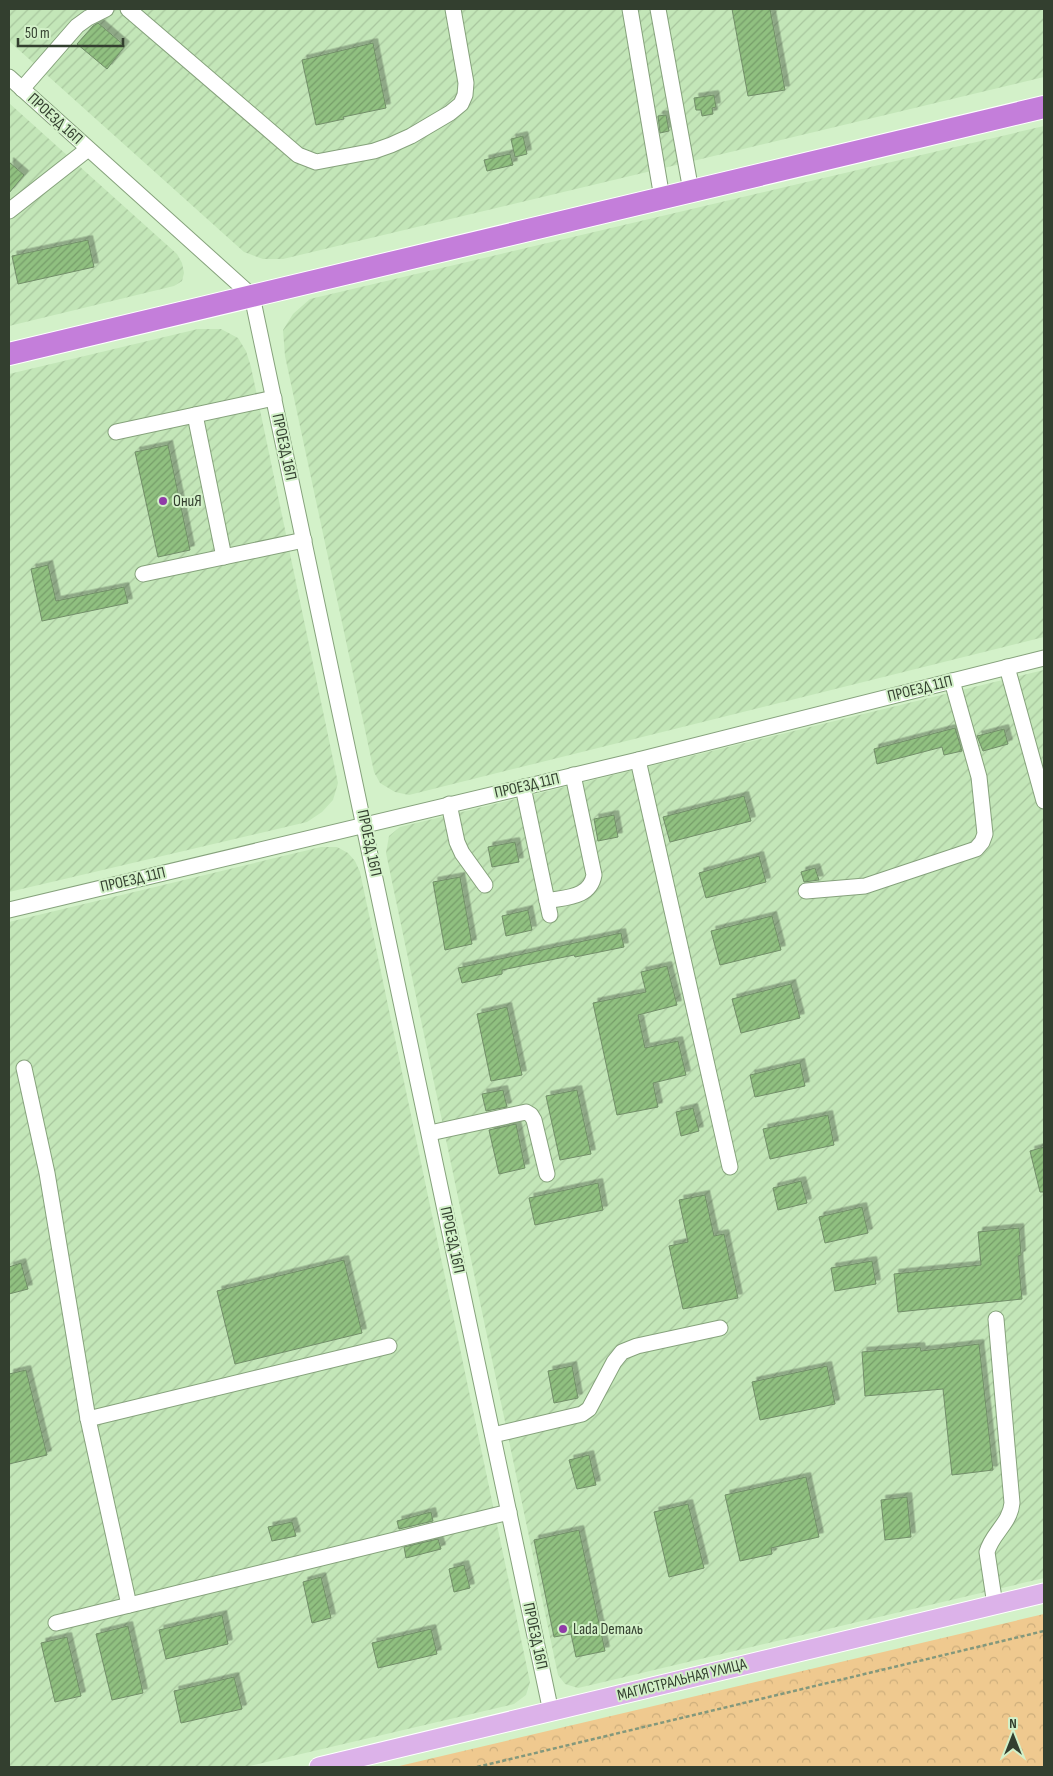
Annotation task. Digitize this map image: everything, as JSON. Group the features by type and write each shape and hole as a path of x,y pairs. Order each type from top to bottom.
{"highway":[{"path":"9,354 1044,107"}],"main road":[{"name":"МАГИСТРАЛЬНАЯ УЛИЦА","path":"319,1767 1044,1593"}],"street":[{"path":"22,88 77,26 106,9"},
{"path":"128,9 298,155 316,162 391,145 411,136 450,113 461,104 465,95 466,83 453,9"},
{"path":"630,9 662,198"},
{"path":"658,9 692,191"},
{"name":"ПРОЕЗД 16П","path":"9,77 252,296 551,1712"},
{"path":"9,210 88,149"},
{"path":"116,432 274,398"},
{"path":"194,415 224,557"},
{"path":"143,574 304,540"},
{"name":"ПРОЕЗД 11П","path":"9,910 638,760 1044,658"},
{"path":"1007,667 1044,801"},
{"path":"806,891 865,886 976,849 982,842 985,834 980,777 952,681"},
{"path":"638,760 730,1167"},
{"path":"523,787 549,908 584,892 592,883 594,875 573,775"},
{"path":"449,804 457,842 462,853 485,885"},
{"path":"24,1068 47,1173 88,1419 129,1605"},
{"path":"430,1132 526,1112 534,1120 547,1174"},
{"path":"995,1605 986,1552 988,1546 1012,1512 996,1319"},
{"path":"493,1435 582,1414 589,1409 614,1362 622,1352 637,1346 720,1328"},
{"path":"88,1419 389,1346"},
{"path":"56,1624 509,1512"}],"path":[{"path":"477,1767 1044,1632"}],"shaded area":[{"path":"9,9 1044,9 1044,77 283,259 263,259 244,252 9,41"},
{"path":"9,103 177,254 182,263 184,273 182,281 174,286 9,326"},
{"path":"1044,126 1044,637 409,795 395,792 380,783 374,772 285,356 283,330 293,314 310,299"},
{"path":"198,329 221,329 238,338 246,351 251,367 338,783 333,800 322,812 307,822 9,892 9,374"},
{"path":"1044,670 1044,1578 578,1688 565,1684 558,1675 386,853 389,836 400,827"},
{"path":"321,847 337,847 348,853 355,861 360,872 530,1682 526,1695 514,1704 245,1767 9,1767 9,922"}],"green space":[{"path":"1044,1614 1044,1767 395,1767"}],"building":[{"path":"732,9 770,9 785,90 748,96"},
{"path":"98,23 125,46 107,69 77,44"},
{"path":"373,43 386,108 316,125 302,60"},
{"path":"714,95 716,107 712,108 713,114 702,116 701,110 696,110 694,98"},
{"path":"666,115 669,131 660,133 658,116"},
{"path":"523,136 527,154 515,157 511,139"},
{"path":"510,154 513,165 487,171 484,160"},
{"path":"9,162 24,175 9,193"},
{"path":"88,240 94,267 18,284 12,256"},
{"name":"ОниЯ","path":"168,445 190,550 158,557 135,452"},
{"path":"48,565 56,601 124,587 128,603 42,621 31,569"},
{"path":"955,728 962,751 944,755 942,747 877,764 874,749"},
{"path":"1004,729 1008,744 983,751 977,736"},
{"path":"744,796 751,821 670,842 663,817"},
{"path":"614,815 618,837 598,841 594,819"},
{"path":"515,842 519,862 492,867 488,847"},
{"path":"759,856 766,882 706,898 699,873"},
{"path":"815,868 819,880 804,882 801,872"},
{"path":"460,877 472,944 445,950 433,882"},
{"path":"528,910 532,930 506,936 502,916"},
{"path":"772,916 781,950 720,965 711,931"},
{"path":"621,933 624,947 502,970 502,974 462,983 458,968"},
{"path":"667,966 677,1005 638,1015 645,1048 678,1041 686,1075 653,1083 658,1107 617,1115 593,1003 646,992 641,972"},
{"path":"791,984 800,1018 741,1033 732,999"},
{"path":"507,1007 522,1075 491,1081 477,1014"},
{"path":"800,1063 805,1086 755,1097 750,1075"},
{"path":"503,1090 507,1107 486,1111 482,1094"},
{"path":"577,1090 591,1154 560,1160 546,1096"},
{"path":"693,1108 699,1131 681,1136 676,1112"},
{"path":"828,1115 834,1145 770,1159 763,1129"},
{"path":"516,1124 525,1168 499,1174 489,1130"},
{"path":"1044,1147 1044,1192 1040,1192 1030,1151"},
{"path":"801,1181 807,1203 778,1210 773,1188"},
{"path":"598,1183 603,1210 535,1225 529,1198"},
{"path":"705,1195 714,1236 724,1234 738,1298 683,1309 669,1246 688,1242 679,1200"},
{"path":"862,1207 868,1233 825,1243 819,1217"},
{"path":"1019,1228 1021,1255 1018,1256 1022,1299 898,1312 894,1274 981,1265 978,1232"},
{"path":"344,1260 362,1333 235,1364 217,1291"},
{"path":"872,1261 876,1284 835,1291 831,1268"},
{"path":"21,1263 28,1289 9,1294 9,1267"},
{"path":"979,1344 993,1470 952,1475 943,1389 865,1396 862,1352 920,1347 921,1351"},
{"path":"572,1366 578,1398 554,1403 548,1371"},
{"path":"827,1366 835,1404 760,1420 752,1382"},
{"path":"26,1370 47,1455 9,1464 9,1374"},
{"path":"589,1455 596,1485 577,1489 569,1460"},
{"path":"806,1477 819,1537 771,1548 772,1554 740,1561 725,1495"},
{"path":"907,1497 911,1537 885,1540 881,1500"},
{"path":"688,1504 704,1568 669,1577 654,1512"},
{"path":"431,1512 433,1521 399,1529 397,1521"},
{"path":"292,1522 296,1536 272,1541 268,1527"},
{"path":"579,1530 605,1651 576,1657 571,1634 554,1637 534,1540"},
{"path":"438,1539 441,1549 406,1558 404,1547"},
{"path":"464,1565 470,1588 454,1592 449,1569"},
{"path":"321,1577 331,1618 312,1623 303,1582"},
{"path":"222,1615 228,1644 166,1659 159,1630"},
{"path":"128,1626 143,1693 112,1700 96,1634"},
{"path":"431,1629 437,1654 378,1668 372,1643"},
{"path":"67,1637 81,1696 55,1702 41,1643"},
{"path":"234,1677 242,1709 181,1723 174,1691"}],"place":[{"name":"ОниЯ","path":"163,501"},
{"name":"Lada Dеталь","path":"563,1629"}]}
